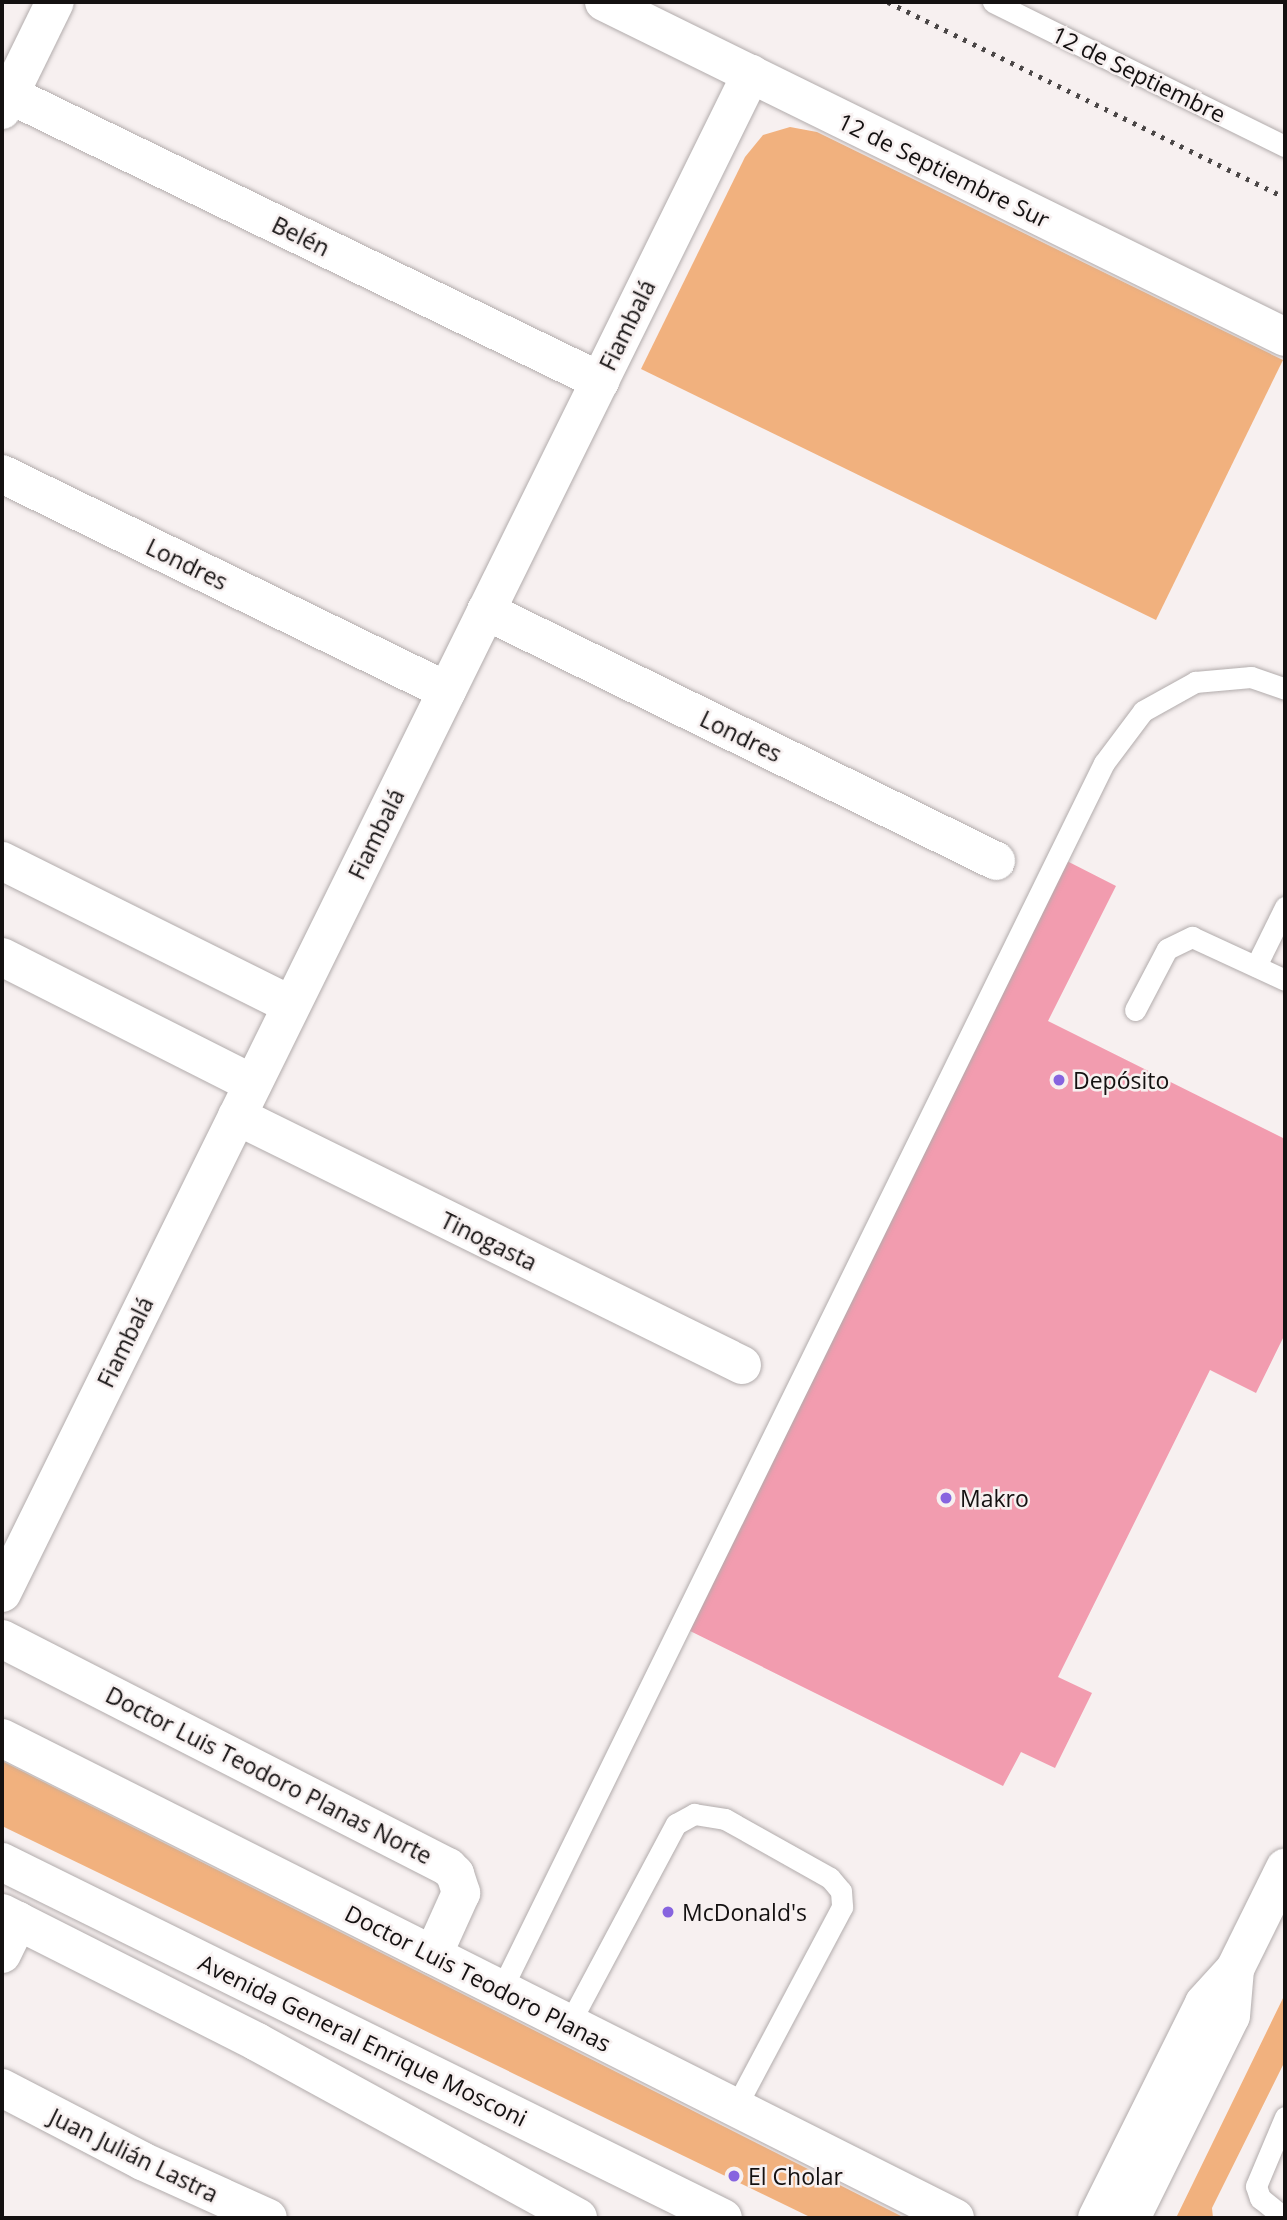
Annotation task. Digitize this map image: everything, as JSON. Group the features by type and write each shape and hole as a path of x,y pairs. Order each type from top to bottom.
{"main road":[{"path":"4,99 55,2"},
{"name":"12 de Septiembre Sur","path":"604,2 1285,337"},
{"name":"Fiambalá","path":"2,1593 751,74"},
{"name":"Belén","path":"4,99 600,381"},
{"name":"Londres","path":"2,474 447,691"},
{"name":"Londres","path":"486,611 996,861"},
{"path":"2,861 291,1005"},
{"name":"Tinogasta","path":"2,957 245,1100 742,1365"},
{"name":"Doctor Luis Teodoro Planas Norte","path":"2,1639 448,1867 461,1893 433,1955"},
{"name":"Doctor Luis Teodoro Planas","path":"2,1738 955,2218"},
{"name":"Avenida General Enrique Mosconi","path":"2,1862 723,2218"},
{"path":"1097,2218 1204,2003 1235,1969 1285,1868"},
{"name":"Avenida General Enrique Mosconi","path":"7,1929 257,2042 578,2218"},
{"path":"1131,2218 1231,2016 1235,1969"},
{"name":"Juan Julián Lastra","path":"2,2088 142,2161 268,2218"}],"lane":[{"name":"12 de Septiembre","path":"993,2 1285,146"},
{"path":"501,1990 1104,764 1143,711 1195,682 1251,677 1285,689"},
{"path":"1256,966 1285,907"},
{"path":"1135,1010 1160,960 1179,940 1206,941 1285,980"},
{"path":"569,2024 676,1824 694,1814 725,1819 830,1878 841,1891 842,1907 736,2108"},
{"path":"1285,2117 1256,2186 1260,2198 1285,2218"}],"shaded area":[{"path":"790,127 817,132 1283,360 1156,620 641,369 745,157 763,135"},
{"path":"2,1761 905,2218 812,2218 2,1826"},
{"path":"1285,1994 1285,2061 1212,2208 1213,2218 1176,2218"}],"building":[{"name":"Makro","path":"1063,859 1116,886 1048,1021 1285,1139 1285,1334 1256,1393 1210,1370 1058,1677 1092,1693 1055,1768 1021,1752 1003,1786 682,1627"}],"railway":[{"path":"888,2 1285,197"}],"place":[{"name":"Depósito","path":"1059,1080"},
{"name":"Makro","path":"946,1498"},
{"name":"McDonald's","path":"668,1912"},
{"name":"El Cholar","path":"734,2176"}]}
